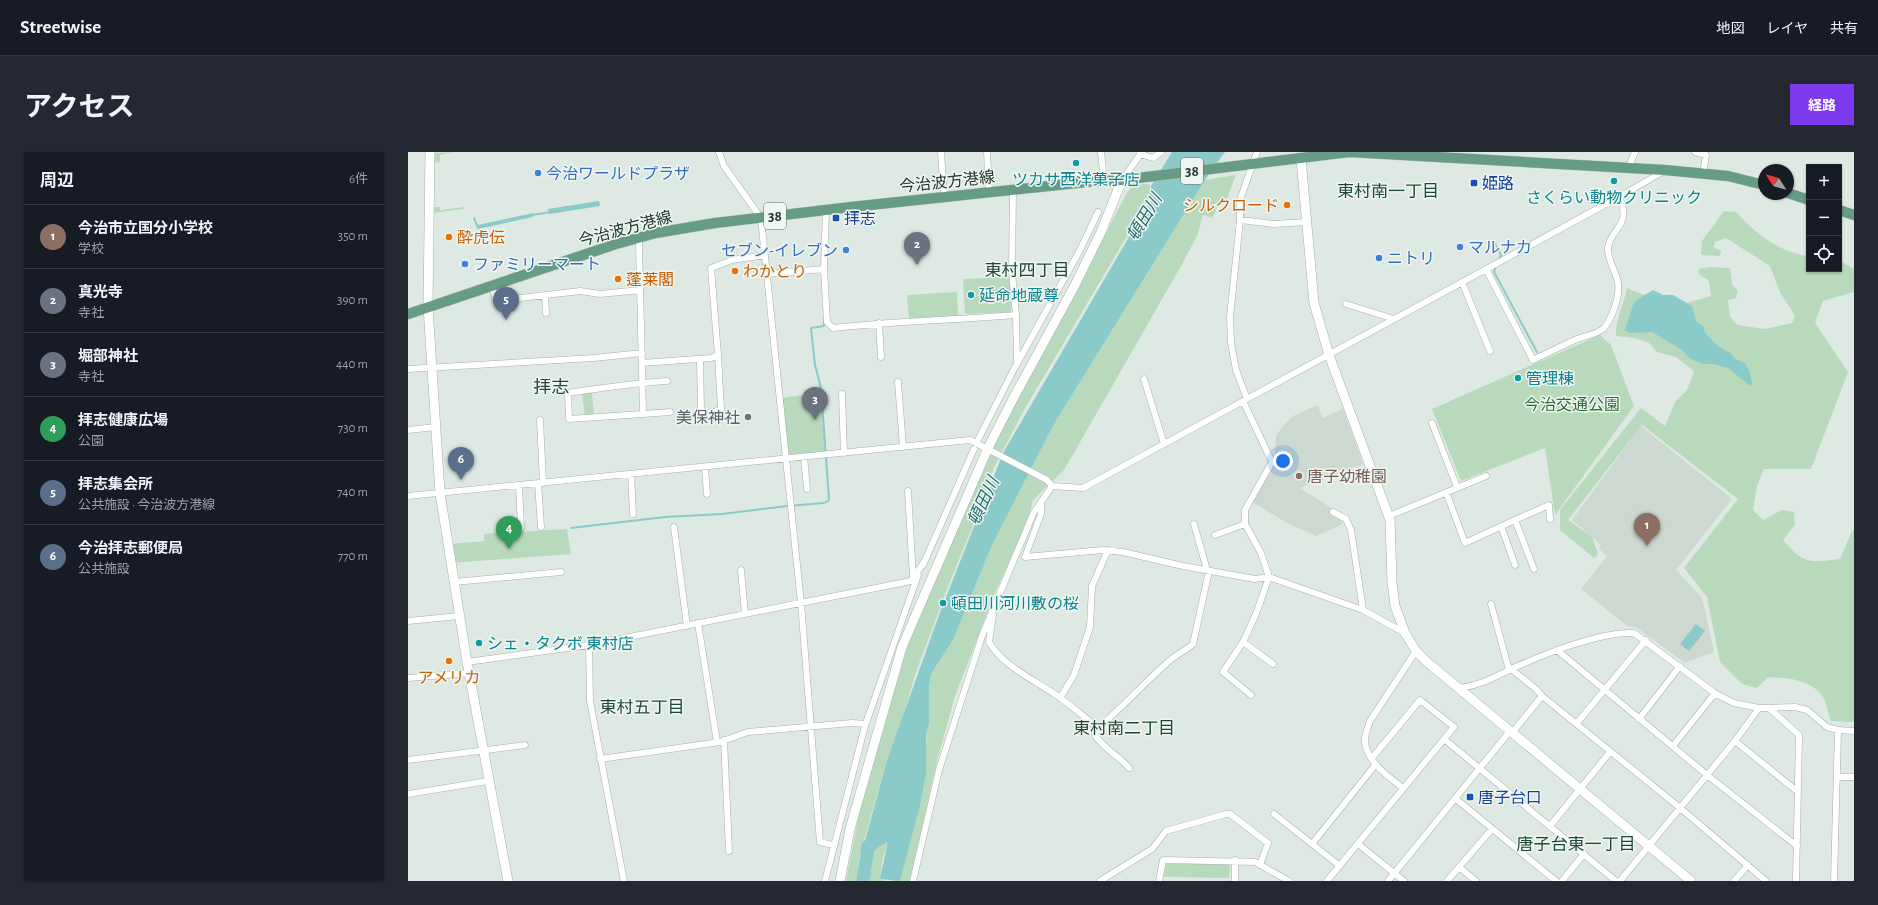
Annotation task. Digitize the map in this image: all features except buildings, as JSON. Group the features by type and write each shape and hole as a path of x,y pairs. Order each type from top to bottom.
{"main road":[{"name":"今治波方港線","path":"408,314 638,237 681,228 1013,189 1122,180 1349,152 1430,155 1665,170 1728,176 1758,184"},
{"path":"1794,195 1806,199"},
{"path":"1842,211 1854,215"}],"street":[{"path":"430,152 428,307 440,493 467,662 488,781 508,881"},
{"path":"719,152 724,166 761,218 801,603 820,842 833,845"},
{"path":"942,152 944,197"},
{"path":"987,152 989,192"},
{"path":"1101,152 1104,181"},
{"path":"840,881 850,829 902,648 926,589 1014,397 1075,285 1101,232 1122,180 1141,153 1153,158 1161,152"},
{"path":"1251,695 1223,672 1243,642 1256,614 1269,577 1261,553 1245,524 1244,510 1272,462 1245,400 1236,370 1230,317 1240,220 1240,200 1257,152"},
{"path":"1628,168 1635,152"},
{"path":"1696,152 1706,156 1703,174"},
{"path":"1301,159 1314,303 1329,355 1389,516 1395,606 1405,633 1416,651 1580,790 1691,881"},
{"path":"408,496 970,440 1047,480 1052,486 1083,488 1619,197 1665,170"},
{"path":"1013,189 1012,273 1016,315 1017,364"},
{"path":"1486,269 1532,360 1578,338 1602,330 1610,318 1618,295 1618,283 1608,256 1608,247 1620,228 1623,218 1624,206 1619,197"},
{"path":"826,210 824,269 827,322 833,328 879,323 921,322 1016,315"},
{"path":"978,440 1017,364 1080,250 1098,212"},
{"path":"1240,220 1274,224 1307,222"},
{"path":"638,237 643,414"},
{"path":"700,358 701,409 703,413 714,413 721,409 711,268 732,260 765,255"},
{"path":"767,274 824,269"},
{"path":"1462,282 1490,351"},
{"path":"492,286 496,301 580,291 600,294 640,290"},
{"path":"545,296 546,313"},
{"path":"1346,304 1394,319"},
{"path":"879,323 882,357"},
{"path":"408,369 594,358 642,353"},
{"path":"642,363 711,358 718,356"},
{"path":"1144,379 1164,444"},
{"path":"667,380 642,382 568,393 569,419 670,412"},
{"path":"898,382 903,446"},
{"path":"842,394 844,453"},
{"path":"540,420 541,527"},
{"path":"1432,423 1457,487"},
{"path":"408,430 435,427"},
{"path":"825,881 865,724 900,621 924,562 974,449"},
{"path":"804,457 808,489"},
{"path":"705,467 707,494"},
{"path":"631,474 633,514"},
{"path":"1389,516 1486,476"},
{"path":"519,485 521,528"},
{"path":"913,881 942,763 982,636 1033,514 1052,486"},
{"path":"908,491 913,578"},
{"path":"1446,492 1465,543 1550,505 1550,519"},
{"path":"1041,504 1041,514 1025,557 1108,550 1124,552 1208,571 1255,579 1269,577 1363,610 1405,633"},
{"path":"1333,512 1346,519 1351,530 1363,610"},
{"path":"1515,520 1534,569"},
{"path":"1129,768 1123,760 1099,743 1095,735 1098,728 1122,708 1169,660 1186,651 1193,644 1208,571 1194,524"},
{"path":"1215,535 1245,524"},
{"path":"674,526 687,626"},
{"path":"1501,526 1515,565"},
{"path":"1060,698 1074,675 1090,627 1092,586 1108,550"},
{"path":"467,662 589,645 911,581 924,562"},
{"path":"741,570 745,614"},
{"path":"454,582 561,572"},
{"path":"995,604 989,642 995,652 1006,662 1060,698 1098,728"},
{"path":"1491,604 1510,670 1536,688 1542,696 1578,723 1610,752 1679,807 1766,881"},
{"path":"408,621 460,616"},
{"path":"698,623 717,742"},
{"path":"1460,688 1487,682 1510,670 1557,650 1624,632 1634,632 1715,693 1734,703 1759,708 1795,707 1807,710 1827,726 1838,730 1854,731"},
{"path":"1578,723 1646,640"},
{"path":"1243,642 1273,664"},
{"path":"589,645 590,701 624,881"},
{"path":"1557,650 1707,775 1797,846"},
{"path":"1403,788 1374,761 1365,743 1365,734 1370,721 1416,651"},
{"path":"1639,718 1680,666"},
{"path":"408,678 469,673"},
{"path":"1673,746 1715,693"},
{"path":"1388,881 1542,696"},
{"path":"1312,844 1420,700 1454,727 1327,881"},
{"path":"1620,881 1679,807 1707,775 1759,708"},
{"path":"1769,708 1799,735 1796,881"},
{"path":"600,759 717,742 748,732 852,723 865,724"},
{"path":"1834,881 1838,730"},
{"path":"1444,739 1616,881"},
{"path":"724,740 729,851"},
{"path":"1734,741 1798,792"},
{"path":"408,760 525,745"},
{"path":"1550,826 1610,752"},
{"path":"1837,777 1854,777"},
{"path":"408,794 488,781"},
{"path":"1456,799 1556,881"},
{"path":"1100,881 1152,849 1166,831 1226,814 1230,814 1268,843 1260,865"},
{"path":"1274,814 1340,866"},
{"path":"1448,881 1492,829"},
{"path":"1358,844 1404,881"},
{"path":"1562,881 1584,854"},
{"path":"1159,881 1163,860 1235,860 1255,862 1289,881"},
{"path":"1235,860 1235,881"},
{"path":"1734,881 1748,865"},
{"path":"1459,867 1476,881"}],"shaded area":[{"name":"唐子幼稚園","path":"1318,405 1322,418 1343,409 1363,464 1300,488 1333,509 1331,511 1343,519 1341,525 1316,536 1289,524 1252,502 1273,464 1277,462 1275,456 1276,436 1282,427 1293,416"},
{"path":"1641,426 1732,499 1676,570 1702,598 1714,652 1685,663 1636,627 1627,626 1581,589 1607,556 1599,549 1600,544 1572,520"}],"green space":[{"path":"454,152 440,155 440,162 434,163 434,207 440,207 440,210 464,207 464,209 432,213 434,153"},
{"path":"1236,175 1227,198 1219,204 1212,218 1203,215 1197,236 1181,266 1064,470 1033,500 1029,518 995,593 955,696 936,765 910,881 893,881 929,731 926,740 926,732 929,725 929,687 931,674 953,640 992,545 1054,424 1205,180"},
{"path":"1134,185 1150,185 1150,197 1024,410 994,467 986,494 951,579 916,672 901,723 887,760 859,858 857,881 846,881 859,814 879,735 911,636 1003,426 1127,193"},
{"path":"1724,211 1736,212 1752,228 1769,241 1788,251 1806,255 1806,272 1842,272 1842,262 1854,269 1854,292 1823,301 1815,323 1848,372 1811,469 1764,469 1757,486 1753,510 1763,520 1782,510 1794,512 1795,525 1783,540 1796,554 1808,560 1821,561 1840,559 1852,531 1854,530 1854,722 1831,721 1823,697 1810,685 1788,678 1767,678 1757,688 1742,684 1720,662 1707,597 1684,568 1738,499 1642,425 1568,520 1592,537 1598,554 1594,558 1560,530 1560,510 1641,408 1665,426 1675,402 1687,390 1694,371 1676,357 1657,352 1649,343 1635,338 1616,336 1618,318 1627,288 1649,297 1680,305 1711,296 1709,281 1699,274 1699,269 1710,267 1730,268 1732,284 1738,291 1736,298 1728,300 1730,316 1737,325 1765,329 1792,323 1795,316 1780,292 1770,266 1726,238 1715,242 1713,247 1721,251 1720,256 1701,255 1702,241"},
{"path":"1010,277 1011,312 965,314 963,279"},
{"path":"957,292 958,319 909,319 907,295"},
{"name":"今治交通公園","path":"1600,335 1611,345 1634,406 1555,515 1545,448 1461,481 1432,409"},
{"path":"592,392 594,416 585,417 582,393"},
{"path":"822,392 825,453 789,457 782,398"},
{"path":"567,529 571,554 451,563 448,544 484,541 484,534"},
{"path":"885,835 888,842 882,862 880,879 884,881 864,881 870,856"},
{"path":"1166,863 1230,864 1229,878 1164,877"}],"water":[{"path":"1172,152 1225,152 1205,180 1054,424 992,545 953,640 931,674 929,687 929,725 926,732 926,773 920,805 900,881 880,879 886,850 887,834 870,856 864,881 858,881 859,863 887,760 939,615 1003,453 1150,201 1151,186"},
{"path":"599,201 600,206 549,214 548,209"},
{"path":"533,213 533,217 479,229 478,225"},
{"path":"1653,290 1663,295 1673,295 1692,306 1696,321 1703,326 1705,333 1718,346 1730,353 1735,359 1745,363 1750,372 1752,384 1750,386 1728,368 1713,364 1703,364 1695,361 1688,357 1682,350 1652,332 1629,333 1625,330 1633,305 1637,300"},
{"path":"1696,624 1705,631 1689,651 1680,644"}],"waterway":[{"path":"532,215 551,212"},
{"path":"474,218 478,228 481,227"},
{"path":"1493,240 1501,255 1498,261"},
{"path":"1496,265 1494,272 1537,352"},
{"path":"571,528 665,517 722,514 824,503 829,500 821,388 815,365 811,328 824,326 824,320"},
{"name":"頓田川","path":"863,881 868,846 894,830 899,823"}],"place":[{"name":"ツカサ西洋菓子店","path":"1076,163"},
{"name":"今治ワールドプラザ","path":"538,173"},
{"name":"さくらい動物クリニック","path":"1614,181"},
{"name":"姫路","path":"1474,183"},
{"name":"シルクロード","path":"1287,205"},
{"name":"拝志","path":"836,218"},
{"name":"酔虎伝","path":"449,237"},
{"name":"マルナカ","path":"1460,247"},
{"name":"セブン-イレブン","path":"846,250"},
{"name":"ニトリ","path":"1379,258"},
{"name":"ファミリーマート","path":"465,264"},
{"name":"真光寺","path":"917,265"},
{"name":"わかとり","path":"735,271"},
{"name":"蓬莱閣","path":"618,279"},
{"name":"延命地蔵尊","path":"971,295"},
{"name":"拝志集会所","path":"506,320"},
{"name":"管理棟","path":"1518,378"},
{"name":"美保神社","path":"748,417"},
{"name":"堀部神社","path":"815,420"},
{"name":"唐子幼稚園","path":"1299,476"},
{"name":"今治拝志郵便局","path":"461,480"},
{"name":"今治市立国分小学校","path":"1647,546"},
{"name":"拝志健康広場","path":"509,549"},
{"name":"頓田川河川敷の桜","path":"943,603"},
{"name":"シェ・タクボ 東村店","path":"479,643"},
{"name":"アメリカ","path":"449,661"},
{"name":"唐子台口","path":"1470,797"}],"district":[{"name":"東村南一丁目","path":"1388,191"},
{"name":"東村四丁目","path":"1027,270"},
{"name":"拝志","path":"551,387"},
{"name":"東村五丁目","path":"642,707"},
{"name":"東村南二丁目","path":"1124,728"},
{"name":"唐子台東一丁目","path":"1576,844"}]}
